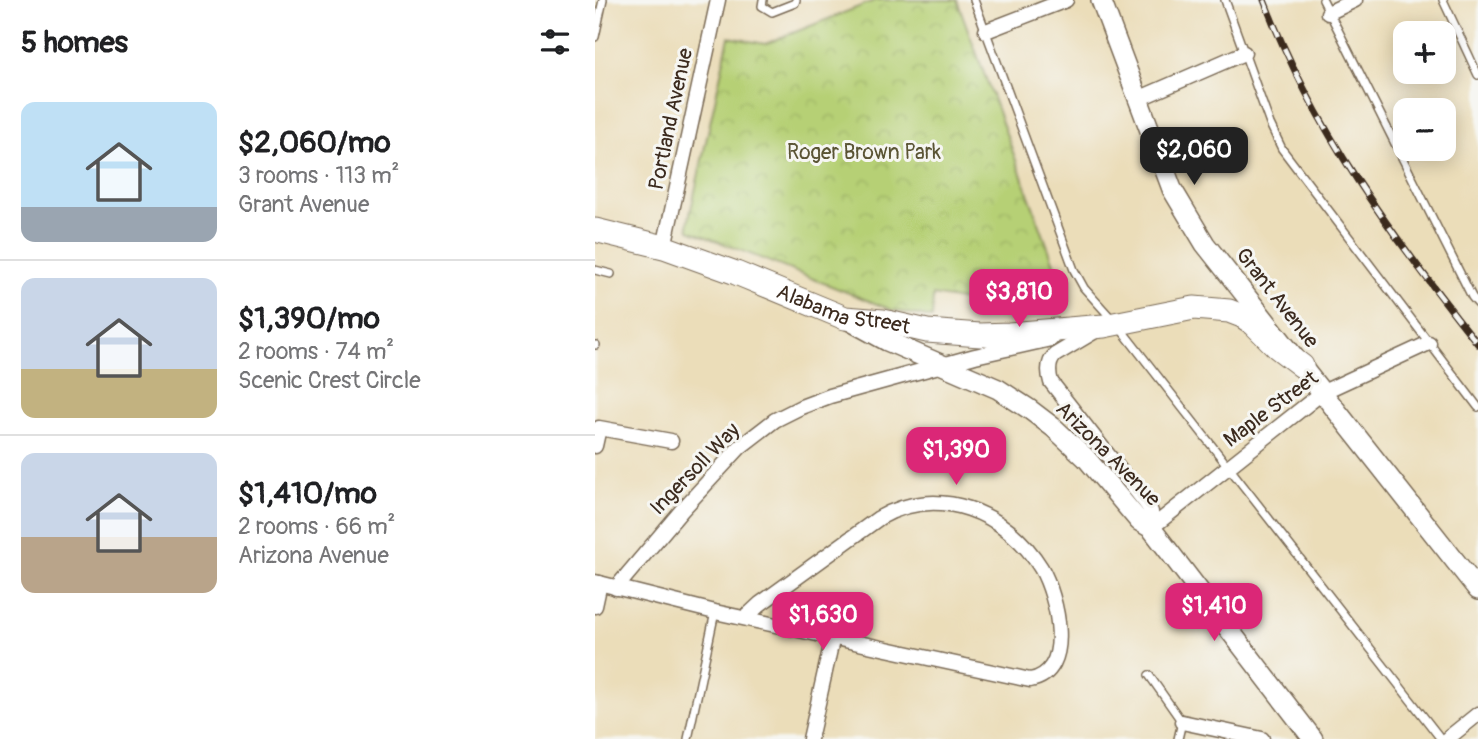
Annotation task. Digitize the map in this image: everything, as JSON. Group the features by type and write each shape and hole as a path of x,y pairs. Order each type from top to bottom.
{"main road":[{"name":"Grant Avenue","path":"1101,0 1172,189 1205,244 1478,590"},
{"name":"Alabama Street","path":"595,230 664,247 845,318 883,321 927,331 979,335 1110,325 1194,309 1229,311 1254,324 1277,347 1302,366"},
{"name":"Arizona Avenue","path":"845,318 887,341 998,389 1054,428 1086,458 1139,521 1151,528 1309,737"}],"street":[{"name":"Portland Avenue","path":"664,247 718,0"},
{"path":"986,31 1066,0"},
{"path":"1325,6 1355,0"},
{"path":"1137,99 1244,52"},
{"name":"Alabama Street","path":"942,365 1110,325"},
{"name":"Arizona Avenue","path":"1110,325 1055,355 1049,374 1051,382 1148,506 1151,512 1151,528"},
{"name":"Maple Street","path":"1151,528 1323,393 1429,343"},
{"name":"Ingersoll Way","path":"616,588 740,447 775,420 829,396 942,365"},
{"path":"595,446 599,428 671,441"},
{"path":"595,606 597,583 715,612 1030,680 1046,674 1056,658 1059,637 1057,610 1041,567 1023,544 1006,528 974,510 944,502 911,503 886,514 760,604 746,617"},
{"path":"810,739 832,636"},
{"path":"1447,739 1478,714"},
{"path":"1182,722 1262,739"}],"lane":[{"path":"595,37 603,0"},
{"path":"763,0 762,6 772,12 795,3 796,0"},
{"path":"974,0 1074,270 1084,288 1110,325 1229,467 1441,739"},
{"path":"1225,0 1270,124 1282,149 1478,407"},
{"path":"1443,0 1478,75"},
{"path":"1325,6 1472,297 1478,304"},
{"path":"595,270 611,274"},
{"path":"688,739 715,612"},
{"path":"1149,675 1182,722 1178,739"}],"green space":[{"name":"Roger Brown Park","path":"876,0 957,0 1067,299 993,306 933,295 932,318 892,310 689,230 688,223 729,37 765,44"}],"railway":[{"path":"1264,0 1306,93 1357,180 1415,263 1478,344"}]}
